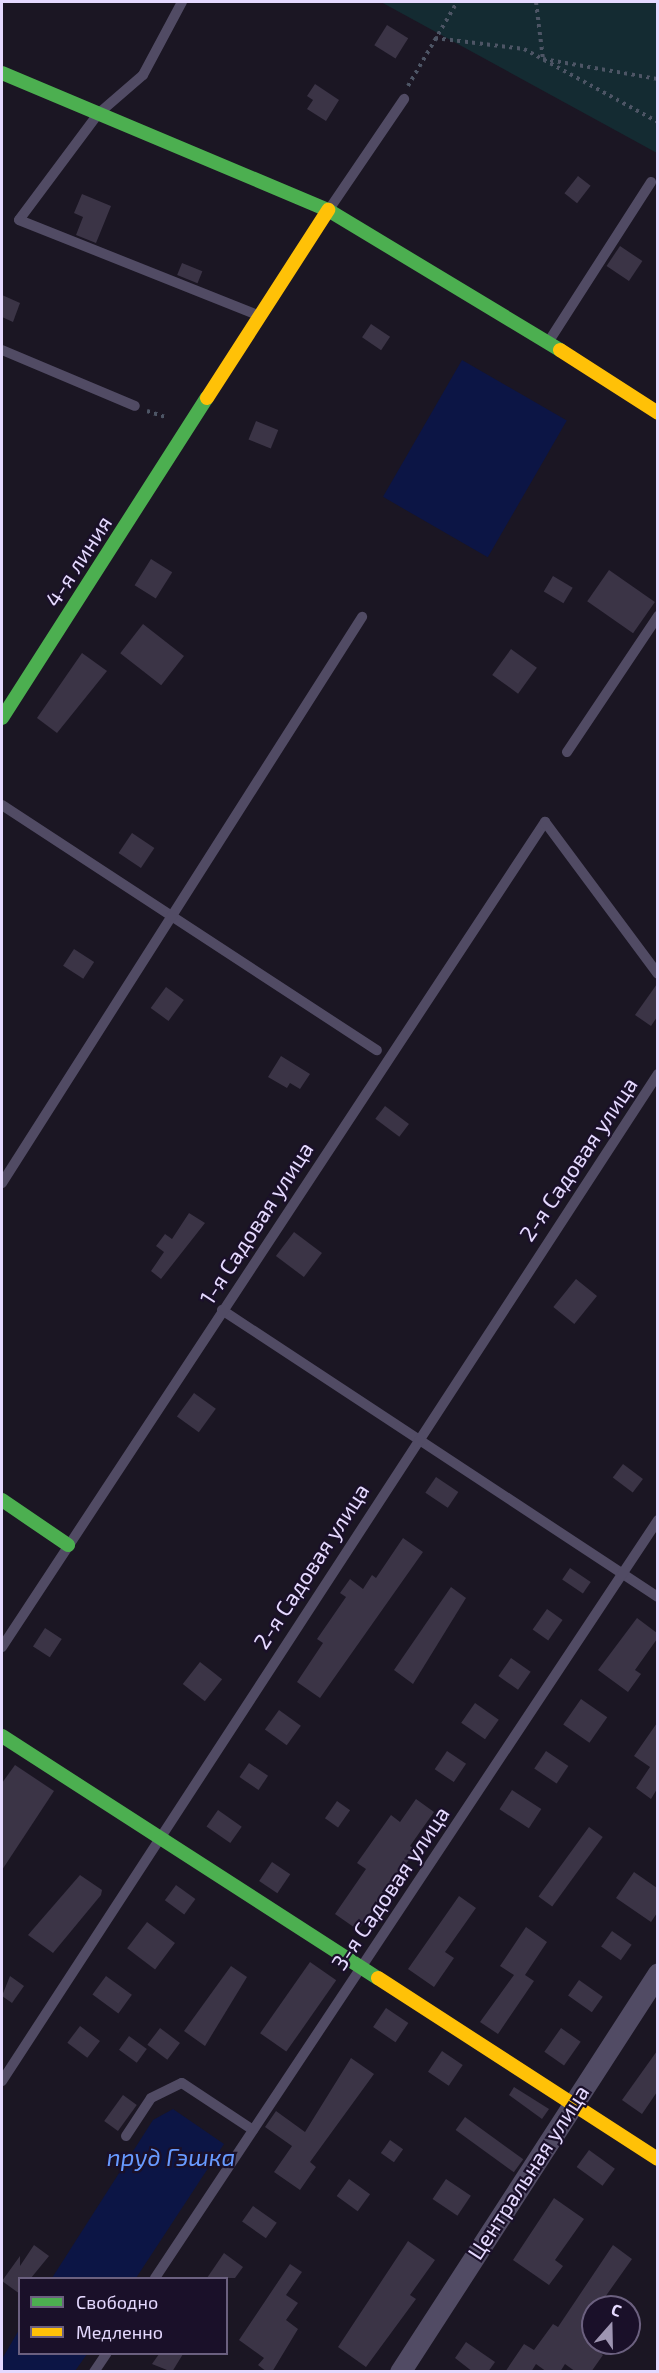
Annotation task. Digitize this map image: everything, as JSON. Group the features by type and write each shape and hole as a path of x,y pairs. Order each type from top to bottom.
{"street":[{"path":"2,73 328,210 548,342 657,413"},
{"name":"4-я линия","path":"2,718 191,427 328,210"},
{"path":"2,1500 68,1545"},
{"path":"2,1736 158,1839 361,1967 657,2159"},
{"name":"Центральная улица","path":"400,2372 657,1973"}],"lane":[{"path":"182,2 143,75 98,114 19,220 261,316"},
{"path":"328,210 405,94"},
{"path":"548,342 651,182"},
{"path":"2,350 135,406"},
{"path":"567,752 657,616"},
{"path":"2,1183 173,918 362,617"},
{"path":"2,805 377,1050"},
{"name":"1-я Садовая улица","path":"2,1647 545,822 657,974"},
{"name":"2-я Садовая улица","path":"2,2081 417,1438 657,1074"},
{"path":"222,1310 657,1597"},
{"name":"3-я Садовая улица","path":"156,2277 657,1520"},
{"path":"126,2136 151,2098 182,2083 253,2130"},
{"path":"94,2372 105,2355"}],"path":[{"path":"405,94 457,2"},
{"path":"536,2 543,59"},
{"path":"435,38 524,49 657,122"},
{"path":"543,59 657,79"},
{"path":"135,406 191,427"}],"shaded area":[{"path":"381,2 657,2 657,153"}],"water":[{"path":"462,360 567,420 488,557 383,497"},
{"name":"пруд Гэшка","path":"173,2109 224,2144 137,2277 53,2277 153,2120"},
{"path":"18,2332 18,2355 86,2355 75,2371 2,2371 2,2359"}],"building":[{"path":"387,25 408,38 395,59 374,45"},
{"path":"315,84 339,100 326,121 307,109 313,100 307,96"},
{"path":"578,176 591,186 577,203 564,193"},
{"path":"82,194 111,206 96,243 76,235 83,217 74,213"},
{"path":"620,246 642,261 629,281 607,266"},
{"path":"182,263 202,271 198,283 177,275"},
{"path":"2,295 20,303 13,322 2,317"},
{"path":"371,324 390,337 381,350 362,337"},
{"path":"256,421 278,430 271,449 249,440"},
{"path":"151,559 172,572 156,599 135,585"},
{"path":"609,570 655,602 633,633 587,601"},
{"path":"553,576 573,588 563,603 544,591"},
{"path":"143,624 184,656 161,685 120,653"},
{"path":"511,649 537,668 518,694 492,675"},
{"path":"82,653 107,671 57,733 37,718"},
{"path":"132,833 154,848 141,868 119,853"},
{"path":"74,949 94,962 83,979 63,966"},
{"path":"657,984 657,1017 651,1026 635,1015"},
{"path":"166,987 184,1000 169,1021 151,1008"},
{"path":"281,1056 310,1074 300,1089 290,1083 287,1088 268,1077"},
{"path":"385,1106 409,1124 399,1137 375,1119"},
{"path":"189,1213 205,1223 161,1279 151,1271 164,1252 156,1246 165,1234 172,1239"},
{"path":"294,1232 322,1253 304,1277 276,1256"},
{"path":"576,1279 597,1296 574,1324 553,1307"},
{"path":"194,1393 216,1409 199,1432 177,1416"},
{"path":"623,1464 643,1479 633,1493 613,1478"},
{"path":"436,1477 458,1492 448,1508 425,1493"},
{"path":"403,1538 423,1552 320,1698 297,1682 323,1643 317,1639 346,1597 340,1593 350,1579 363,1589 372,1575 376,1578"},
{"path":"570,1568 591,1582 583,1594 562,1580"},
{"path":"451,1587 466,1598 413,1684 394,1670"},
{"path":"547,1609 563,1620 548,1640 533,1629"},
{"path":"637,1618 657,1633 657,1639 635,1670 641,1674 628,1692 598,1670"},
{"path":"45,1628 62,1639 50,1657 33,1646"},
{"path":"511,1658 531,1672 518,1690 498,1676"},
{"path":"200,1662 222,1679 205,1701 183,1684"},
{"path":"581,1699 607,1717 589,1743 563,1724"},
{"path":"475,1703 499,1720 485,1739 461,1723"},
{"path":"279,1710 301,1726 287,1745 265,1729"},
{"path":"657,1723 657,1789 651,1799 636,1788 650,1767 634,1756"},
{"path":"447,1751 466,1764 454,1782 435,1769"},
{"path":"546,1751 568,1766 557,1784 534,1768"},
{"path":"249,1763 268,1776 259,1790 239,1777"},
{"path":"15,1765 54,1791 2,1870 2,1783"},
{"path":"512,1790 541,1809 529,1828 499,1809"},
{"path":"416,1799 434,1812 410,1846 416,1850 358,1930 335,1914 366,1869 357,1863 391,1815 400,1822"},
{"path":"337,1801 350,1810 338,1827 325,1818"},
{"path":"218,1810 242,1827 230,1843 207,1826"},
{"path":"589,1827 603,1837 552,1907 538,1897"},
{"path":"272,1862 290,1874 277,1893 259,1881"},
{"path":"634,1872 657,1888 657,1913 651,1922 616,1898"},
{"path":"80,1875 102,1890 101,1895 53,1953 28,1935"},
{"path":"176,1885 195,1899 184,1914 165,1900"},
{"path":"459,1896 476,1908 445,1952 454,1958 434,1987 408,1969"},
{"path":"147,1922 175,1943 155,1969 127,1948"},
{"path":"526,1927 547,1942 525,1975 534,1981 498,2034 480,2022 514,1975 500,1966"},
{"path":"612,1931 632,1945 621,1960 601,1947"},
{"path":"310,1962 336,1980 286,2052 260,2033"},
{"path":"231,1966 247,1977 205,2046 184,2031"},
{"path":"10,1976 24,1986 12,2003 2,1996"},
{"path":"106,1976 132,1995 118,2013 92,1995"},
{"path":"579,1980 603,1997 592,2012 568,1996"},
{"path":"386,2008 408,2023 396,2042 373,2027"},
{"path":"80,2026 100,2041 87,2058 67,2043"},
{"path":"160,2028 180,2043 167,2060 147,2045"},
{"path":"561,2028 581,2042 564,2066 544,2052"},
{"path":"129,2036 147,2049 137,2063 119,2050"},
{"path":"442,2051 463,2065 449,2086 428,2072"},
{"path":"657,2051 657,2092 642,2114 622,2100"},
{"path":"351,2058 374,2074 310,2162 316,2167 300,2190 274,2172 292,2146 265,2127 276,2111 305,2132"},
{"path":"514,2087 549,2109 542,2119 509,2095"},
{"path":"123,2095 137,2105 118,2131 104,2121"},
{"path":"465,2117 523,2159 514,2172 456,2130"},
{"path":"390,2140 403,2149 394,2162 381,2153"},
{"path":"589,2150 615,2169 603,2186 577,2167"},
{"path":"349,2179 370,2194 358,2211 337,2196"},
{"path":"446,2179 471,2196 457,2216 433,2199"},
{"path":"554,2198 584,2219 555,2260 563,2266 549,2285 513,2260"},
{"path":"253,2206 277,2223 266,2238 242,2222"},
{"path":"408,2241 435,2260 410,2295 416,2299 366,2367 338,2347"},
{"path":"34,2245 49,2256 32,2277 18,2277 18,2293 2,2281 20,2256 20,2266"},
{"path":"613,2245 632,2259 606,2295 581,2295 581,2355 603,2355 591,2372 576,2372 565,2364 560,2372 547,2372 536,2364 531,2372 505,2372 524,2344 534,2350 553,2324 558,2327"},
{"path":"224,2253 243,2267 235,2278 208,2277"},
{"path":"290,2264 302,2272 286,2295 298,2303 286,2320 298,2329 272,2372 267,2372 258,2365 264,2358 239,2340"},
{"path":"466,2342 495,2362 488,2372 473,2372 455,2358"},
{"path":"158,2355 182,2355 172,2372 152,2364"}],"traffic: fast":[{"path":"2,73 328,210 560,350"},
{"path":"2,718 207,398"},
{"path":"2,1500 68,1545"},
{"path":"2,1736 378,1978"}],"traffic: slow":[{"path":"207,398 328,210"},
{"path":"560,350 658,413"},
{"path":"378,1978 658,2159"}]}
